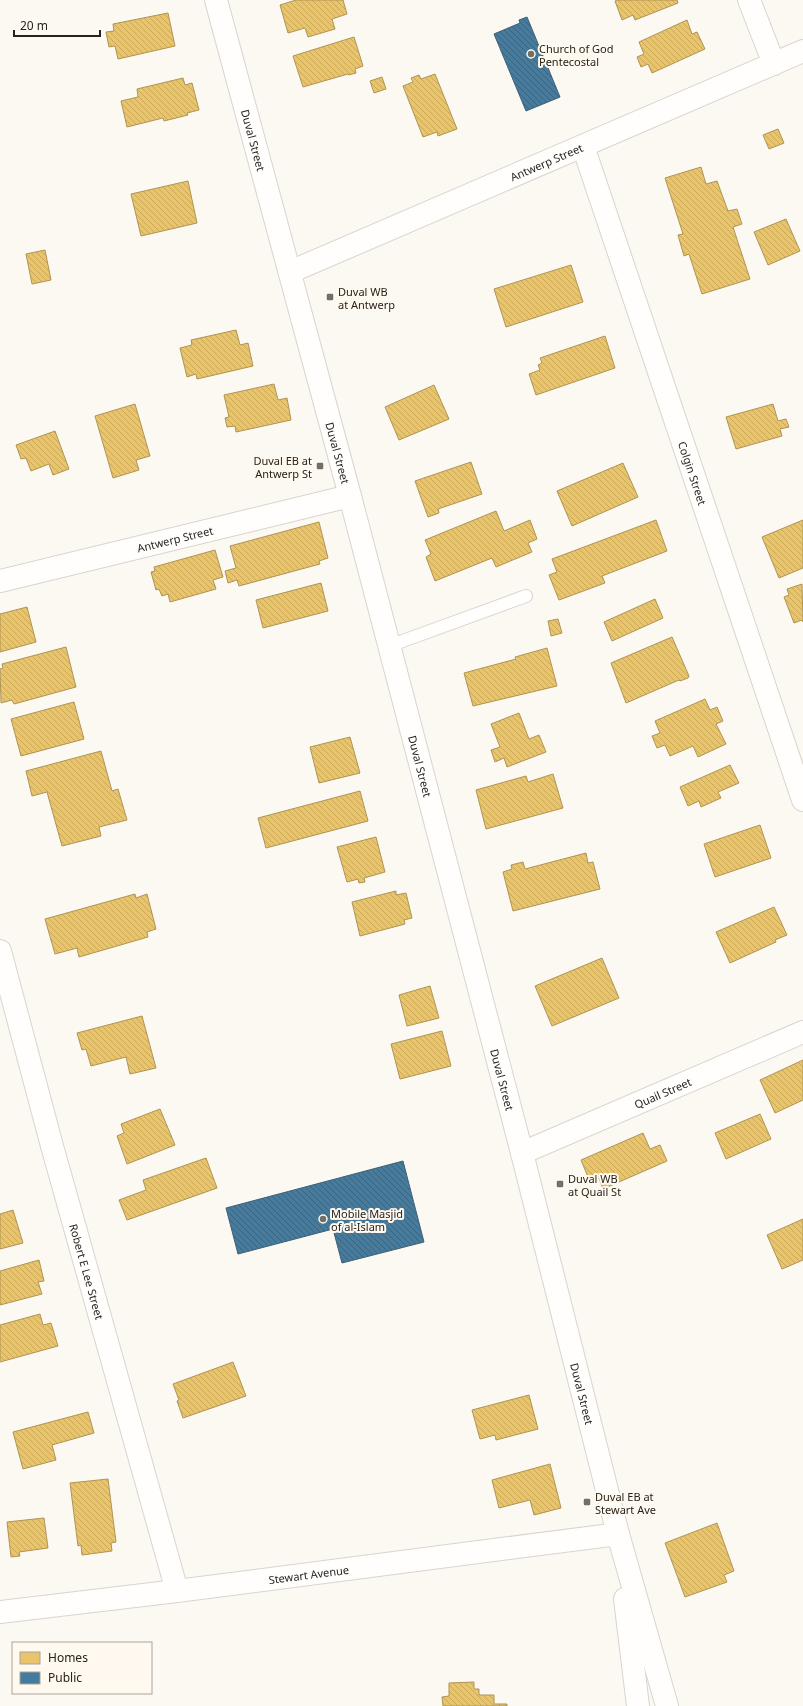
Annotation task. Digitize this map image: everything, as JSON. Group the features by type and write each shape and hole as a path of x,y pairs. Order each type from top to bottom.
{"street":[{"name":"Duval Street","path":"216,0 350,496 522,1153 618,1534 667,1706"},
{"path":"749,0 774,64"},
{"name":"Antwerp Street","path":"290,272 803,51"},
{"name":"Colgin Street","path":"583,146 803,800"},
{"name":"Antwerp Street","path":"0,580 350,496"},
{"name":"Robert E Lee Street","path":"0,951 52,1146 178,1591"},
{"name":"Quail Street","path":"522,1153 803,1032"},
{"name":"Duval Street","path":"618,1534 638,1706"},
{"name":"Stewart Avenue","path":"0,1612 178,1591 618,1534"}],"lane":[{"path":"389,646 526,596"}],"building: Homes":[{"path":"296,0 343,0 347,14 332,19 335,29 308,37 305,28 288,33 280,5"},
{"path":"677,0 678,3 635,20 633,15 622,20 615,1"},
{"path":"168,13 175,46 118,59 115,46 109,47 106,32 114,31 113,24"},
{"path":"687,20 692,34 697,32 705,49 652,73 648,64 641,67 637,57 644,54 639,42"},
{"path":"354,37 363,66 355,69 356,73 303,87 293,56"},
{"path":"435,74 457,129 438,136 437,132 423,137 403,86 413,82 411,78 419,75 421,79"},
{"path":"382,77 386,89 374,93 370,81"},
{"path":"183,78 185,85 192,83 199,110 187,113 188,115 164,121 163,118 127,127 121,101 138,97 137,89"},
{"path":"778,129 784,143 769,149 763,135"},
{"path":"701,167 706,184 717,181 728,211 737,209 742,224 733,227 750,279 702,294 689,254 684,256 678,235 683,234 665,178"},
{"path":"188,181 197,223 141,236 131,194"},
{"path":"786,219 800,251 768,265 754,232"},
{"path":"45,250 51,280 32,284 26,254"},
{"path":"571,265 583,302 506,327 494,289"},
{"path":"236,330 240,345 248,343 253,366 197,379 196,374 187,377 180,348 192,345 191,340"},
{"path":"605,336 615,368 536,395 529,374 540,370 538,365 542,363 540,358"},
{"path":"274,384 278,400 287,398 291,420 236,432 235,426 227,427 225,418 229,417 224,395"},
{"path":"434,385 449,419 399,440 385,407"},
{"path":"135,404 150,456 136,460 139,470 113,478 95,416"},
{"path":"773,404 778,421 786,419 789,427 780,429 782,436 736,449 726,417"},
{"path":"55,431 69,469 53,475 49,464 31,471 26,458 21,459 16,445"},
{"path":"471,462 482,494 438,509 439,513 428,517 415,481"},
{"path":"623,463 638,497 572,526 557,491"},
{"path":"496,511 504,531 530,520 537,539 528,543 532,552 496,567 492,558 435,581 426,557 431,554 425,540"},
{"path":"656,520 667,551 602,576 605,583 559,600 549,575 557,572 552,559"},
{"path":"803,520 803,568 779,578 762,537"},
{"path":"319,522 328,558 319,561 320,564 239,586 237,580 228,583 225,571 236,568 230,546"},
{"path":"215,550 223,577 213,580 216,589 170,602 168,594 162,596 159,589 156,590 151,572 155,571 154,567"},
{"path":"321,583 328,611 263,628 256,600"},
{"path":"802,584 803,622 802,620 794,623 784,597 789,595 787,589"},
{"path":"655,599 663,618 612,641 604,622"},
{"path":"27,607 36,642 0,652 0,614"},
{"path":"558,619 562,633 551,636 548,621"},
{"path":"672,637 689,676 688,678 679,680 626,703 611,663"},
{"path":"66,647 76,687 14,704 12,700 1,703 0,669 3,668 2,664"},
{"path":"547,648 557,686 473,706 464,673 516,659 515,657"},
{"path":"705,699 710,710 717,707 723,721 716,724 726,744 698,757 693,746 670,756 665,745 657,748 652,736 660,733 655,721"},
{"path":"74,702 84,739 21,756 11,719"},
{"path":"519,713 529,739 539,735 546,752 507,767 504,758 495,762 491,750 500,747 491,724"},
{"path":"350,737 360,773 319,783 310,747"},
{"path":"101,751 112,791 118,789 127,820 99,827 101,836 62,846 47,792 32,796 26,771"},
{"path":"730,765 739,783 718,792 721,798 701,807 699,801 688,806 680,787"},
{"path":"553,774 563,808 486,829 476,790 526,776 528,782"},
{"path":"360,791 368,821 266,848 258,818"},
{"path":"760,825 771,858 715,877 704,844"},
{"path":"376,837 385,872 364,878 365,882 359,883 358,879 347,882 337,847"},
{"path":"586,853 588,863 593,862 600,889 513,911 503,872 512,869 511,865 523,862 525,869"},
{"path":"396,891 396,895 406,893 412,918 404,920 405,924 360,936 352,902"},
{"path":"135,894 136,898 147,894 156,929 147,932 148,937 79,957 77,948 55,954 45,919"},
{"path":"774,907 787,935 775,940 776,942 730,963 716,932"},
{"path":"602,958 619,998 552,1026 535,986"},
{"path":"430,986 439,1018 407,1026 399,995"},
{"path":"142,1016 156,1068 130,1074 126,1057 91,1066 86,1049 82,1050 77,1033"},
{"path":"442,1031 451,1066 400,1079 391,1044"},
{"path":"803,1060 803,1100 775,1113 760,1080"},
{"path":"160,1109 175,1145 127,1164 117,1136 124,1133 121,1124"},
{"path":"760,1114 771,1139 726,1159 715,1133"},
{"path":"643,1133 650,1149 660,1145 667,1161 603,1189 599,1178 590,1182 581,1160"},
{"path":"206,1158 217,1188 127,1220 119,1200 146,1190 143,1180"},
{"path":"13,1210 23,1243 0,1249 0,1214"},
{"path":"803,1219 803,1260 782,1269 767,1235"},
{"path":"39,1260 44,1281 38,1282 42,1294 0,1305 0,1271"},
{"path":"40,1314 43,1325 51,1323 58,1346 0,1362 0,1325"},
{"path":"233,1362 246,1396 183,1418 177,1401 179,1400 173,1384"},
{"path":"529,1395 538,1429 496,1440 495,1435 480,1439 472,1410"},
{"path":"88,1412 94,1433 52,1445 56,1460 23,1469 13,1432"},
{"path":"550,1464 561,1508 534,1515 530,1500 499,1508 492,1480"},
{"path":"108,1479 116,1542 111,1543 112,1551 82,1555 81,1545 78,1546 70,1483"},
{"path":"44,1518 48,1548 19,1552 20,1556 11,1557 7,1522"},
{"path":"717,1523 734,1571 724,1575 727,1582 685,1597 665,1543"},
{"path":"474,1682 474,1689 479,1689 479,1695 494,1695 494,1704 507,1704 507,1706 443,1706 442,1697 449,1696 449,1683"}],"building: Public":[{"path":"527,17 560,97 526,111 494,34 520,23 519,20"},
{"name":"Mobile Masjid of al-Islam","path":"403,1161 424,1242 342,1263 333,1229 238,1254 226,1208"}],"place":[{"name":"Church of God Pentecostal","path":"531,54"},
{"name":"Duval WB at Antwerp","path":"330,297"},
{"name":"Duval EB at Antwerp St","path":"320,466"},
{"name":"Duval WB at Quail St","path":"560,1184"},
{"name":"Mobile Masjid of al-Islam","path":"323,1219"},
{"name":"Duval EB at Stewart Ave","path":"587,1502"}]}
